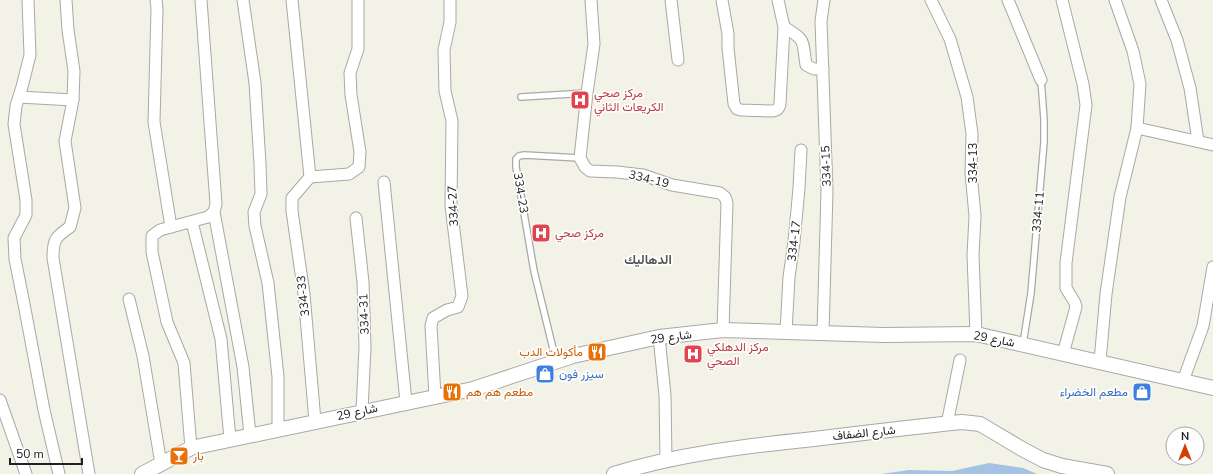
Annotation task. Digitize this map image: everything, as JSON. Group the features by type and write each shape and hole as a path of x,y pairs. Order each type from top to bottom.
{"street":[{"path":"28,0 30,55 16,106 14,124 26,200 26,215 14,238 15,260 44,410 59,474"},
{"path":"66,0 68,30 74,71 73,100 65,140 74,208 70,227 58,235 53,246 89,474"},
{"path":"156,0 154,122 172,228"},
{"path":"200,0 216,204 214,212 243,367 250,435"},
{"path":"243,0 255,83 260,164 261,194 254,212 254,226 269,291 278,377 278,429"},
{"path":"292,0 310,177 349,174 359,167 360,152 351,95 350,73 358,49 358,0"},
{"name":"334-27","path":"435,396 431,326 434,318 447,310 458,307 462,296 451,206 452,121 445,91 444,50 450,22 450,0"},
{"path":"580,158 594,44 591,0"},
{"path":"671,0 678,60"},
{"path":"722,0 728,34 734,104 737,109 749,111 776,111 779,108 784,27 778,0"},
{"name":"334-15","path":"823,333 827,191 821,21 824,0"},
{"name":"334-13","path":"931,0 950,39 967,97 972,134 971,173 975,216 973,255 976,334"},
{"path":"1008,0 1041,80"},
{"path":"1062,0 1086,105 1066,263 1066,288 1076,307 1063,354"},
{"path":"1100,361 1106,294 1120,197 1137,128 1140,84 1133,51 1115,0"},
{"path":"1161,0 1177,40 1190,88 1198,142"},
{"path":"784,27 799,36 804,43 806,65 814,69 823,69"},
{"path":"19,97 73,100"},
{"path":"1137,128 1213,145"},
{"name":"334-17","path":"786,332 789,277 800,188 801,150"},
{"name":"334-19","path":"580,158 585,167 590,171 643,175 672,185 720,193 725,197 727,203 723,330"},
{"name":"334-33","path":"310,177 292,198 292,211 304,294 315,421"},
{"path":"384,182 406,402"},
{"path":"191,448 184,363 167,322 152,252 152,236 160,230 172,228 208,217 214,212"},
{"name":"334-31","path":"356,218 363,282 365,347 362,411"},
{"path":"192,222 221,339 230,439"},
{"path":"1183,381 1204,326 1213,267"},
{"path":"129,299 143,356 161,464"},
{"name":"شارع 29","path":"142,474 191,448 473,389 572,356 659,337 723,330 884,335 976,334 1100,361 1213,388"},
{"path":"659,337 665,395 666,460"},
{"path":"947,424 960,360"},
{"path":"0,400 4,428 26,474"},
{"name":"شارع الضفاف","path":"614,474 637,466 666,460 754,446 947,424 976,423 1043,460 1062,466 1107,474"}],"lane":[{"name":"334-11","path":"1023,345 1031,293 1044,142 1041,80"},
{"path":"521,97 587,93"},
{"name":"334-23","path":"556,361 534,271 516,167 516,159 519,156 580,158"}],"water":[{"path":"989,463 1023,468 1037,474 881,474 909,470 952,471"}],"place":[{"name":"مركز صحي الكريعات الثاني","path":"580,100"},
{"name":"مركز صحي","path":"541,233"},
{"name":"مأكولات الدب","path":"597,352"},
{"name":"مركز الدهلكي الصحي","path":"693,354"},
{"name":"سيزر فون","path":"545,374"},
{"name":"مطعم هم هم","path":"452,392"},
{"name":"مطعم الخضراء","path":"1142,392"},
{"name":"بار","path":"179,456"}],"district":[{"name":"الدهاليك","path":"648,260"}]}
